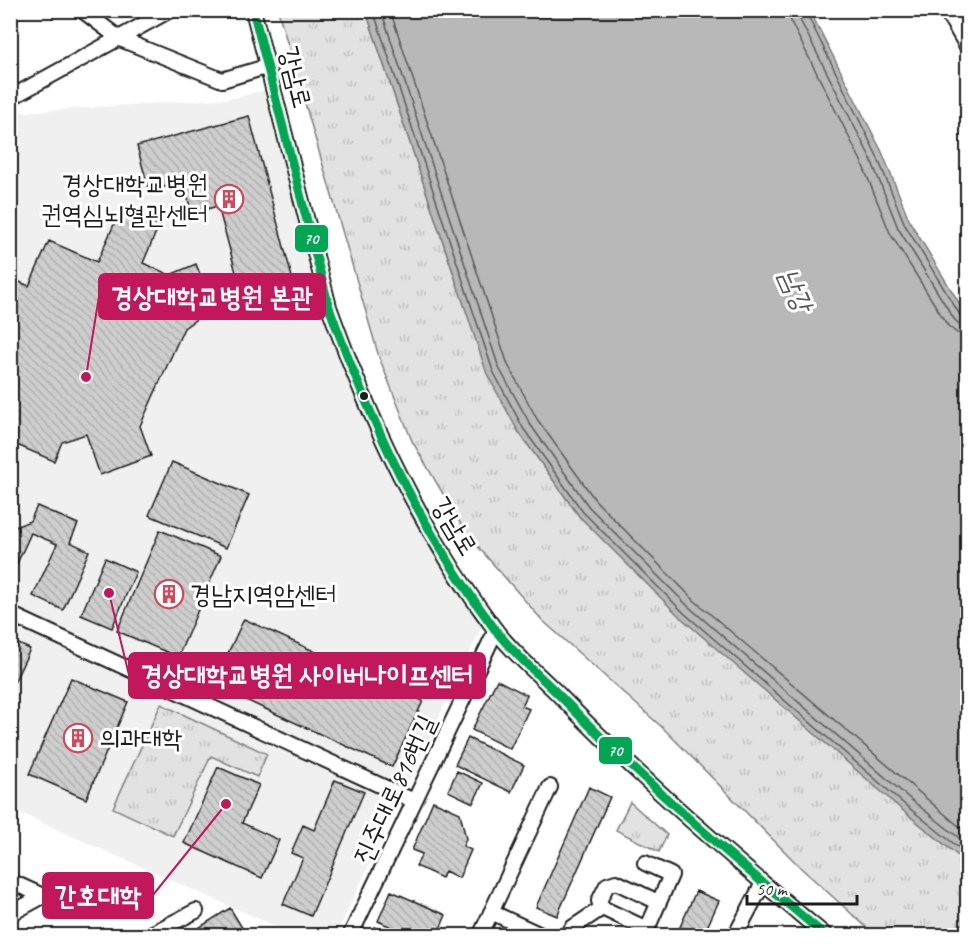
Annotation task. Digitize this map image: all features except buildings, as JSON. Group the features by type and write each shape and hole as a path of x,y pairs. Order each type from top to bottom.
{"street":[{"path":"82,10 120,39 222,80 269,66"},
{"path":"10,98 170,10"},
{"name":"강남로","path":"253,10 269,66 328,307 343,348 407,492 446,560 496,630 592,729 763,883 826,936"},
{"path":"963,10 949,16 968,48"},
{"path":"10,614 414,801"},
{"name":"진주대로816번길","path":"350,936 496,630"},
{"path":"480,936 550,787"},
{"path":"645,863 671,875 647,929 602,908 599,901 607,885 616,882 658,902"},
{"path":"10,882 43,896 10,914"},
{"path":"735,936 763,883"},
{"path":"568,936 572,928 602,908"},
{"path":"147,936 196,911"},
{"path":"491,912 543,936"}],"shaded area":[{"path":"267,89 324,322 402,496 483,624 336,935 295,935 11,809 11,113 235,98"}],"green space":[{"path":"278,11 366,11 457,284 518,431 579,516 900,808 967,863 967,935 875,935 801,868 664,729 542,620 466,533 412,441 379,357"},
{"path":"161,704 267,754 257,777 211,756 173,836 113,808"},
{"path":"630,802 667,835 659,852 616,830"}],"water":[{"name":"남강","path":"366,11 810,11 882,152 910,222 967,316 967,863 900,808 680,617 579,516 518,431 487,374"}],"transit line":[{"name":"70","path":"253,10 329,307 380,433 443,553 494,628 518,656 659,791 826,936"}],"place":[{"name":"경상대학교병원 권역심뇌혈관센터","path":"229,199"},
{"name":"경상대학교병원 본관","path":"86,377"},
{"name":"경상대학교병원 사이버나이프센터","path":"109,593"},
{"name":"경남지역암센터","path":"169,594"},
{"name":"의과대학","path":"78,738"},
{"name":"간호대학","path":"226,804"}]}
